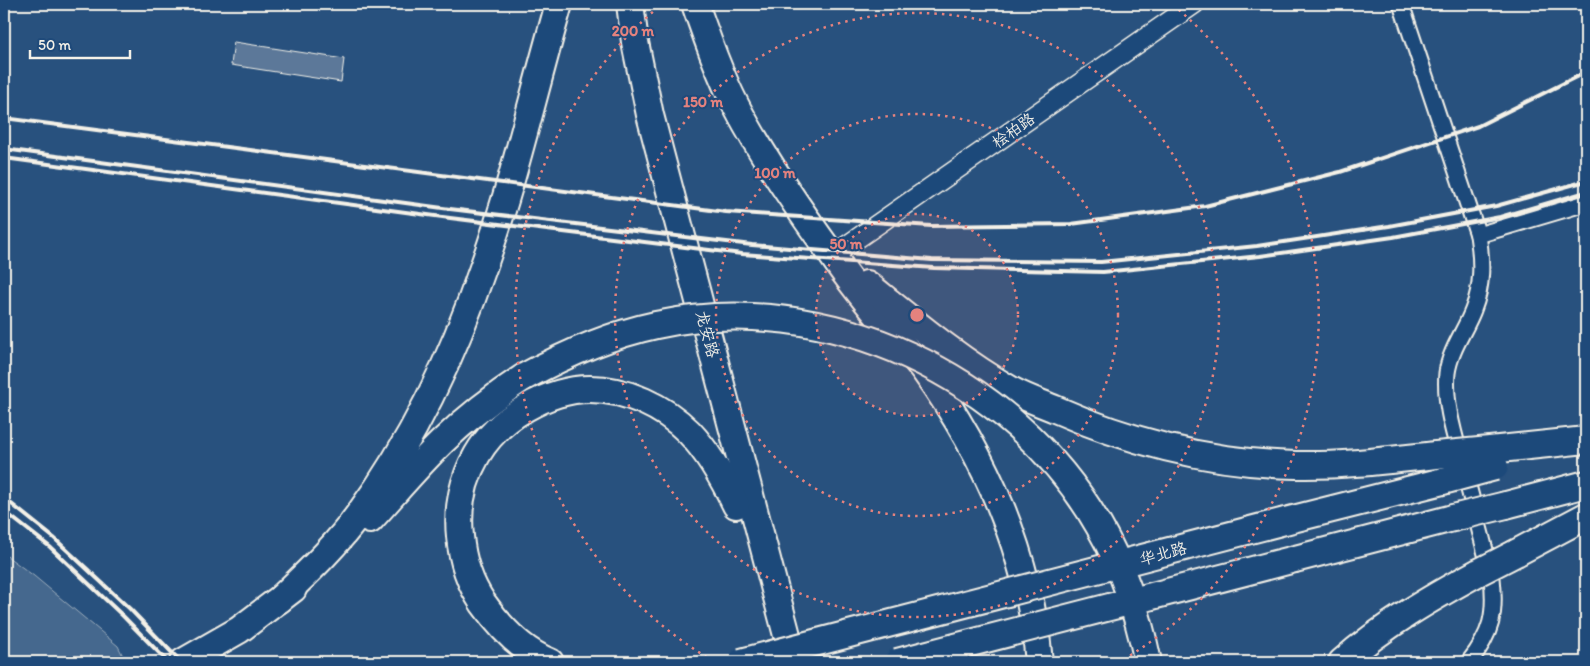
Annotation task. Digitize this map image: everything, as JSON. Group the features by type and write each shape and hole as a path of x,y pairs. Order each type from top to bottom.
{"highway":[{"path":"279,600 321,559 358,515 397,456 431,394 484,266 559,4"},
{"name":"龙安路","path":"614,4 619,45 634,120 777,662"},
{"name":"龙安路","path":"630,4 635,42 650,115 794,662"},
{"path":"696,4 713,57 735,105 763,154 832,256 863,297 923,368 969,440 995,495 1022,568 1032,608 1039,662"},
{"path":"832,256 933,338 977,369 1015,392 1096,427 1146,442 1194,453 1247,461 1296,465 1341,464 1436,456 1493,458"},
{"path":"183,662 239,630 319,569 363,529 442,442 470,416 524,377 559,358 591,344 628,332 658,324 734,317 770,318 808,324 849,333 883,344 946,374 978,394 1007,416 1054,462 1077,491 1099,525 1116,557 1129,589 1142,629 1148,662"},
{"path":"550,662 523,646 504,629 477,594 467,572 459,525 460,503 466,481 477,455 495,432 534,403 562,392 590,389 614,391 640,399 664,412 688,431 707,453 736,505"},
{"name":"华北路","path":"740,662 1443,481 1493,458 1586,442"},
{"path":"897,662 1586,484"},
{"path":"1342,662 1396,621 1447,590 1586,516"}],"street":[{"name":"桧柏路","path":"832,256 1194,4"},
{"path":"1401,4 1478,235 1481,253 1482,271 1474,309 1451,357 1447,373 1447,392 1451,420 1492,578 1494,599 1492,620 1484,641 1469,662"},
{"path":"1478,235 1586,202"}],"shaded area":[{"path":"4,554 34,576 118,646 126,662 12,662 4,651"}],"building":[{"path":"234,42 344,59 341,82 231,65"}],"railway":[{"path":"4,118 726,212 931,226 1071,224 1205,206 1340,172 1478,126 1586,72"},
{"path":"4,149 450,209 752,245 932,260 1101,262 1257,246 1389,226 1496,206 1586,181"},
{"path":"4,158 450,218 742,254 934,268 1103,272 1260,256 1393,237 1500,217 1586,192"},
{"path":"4,498 54,538 130,609 181,662"},
{"path":"4,511 50,547 123,616 168,662"}]}
